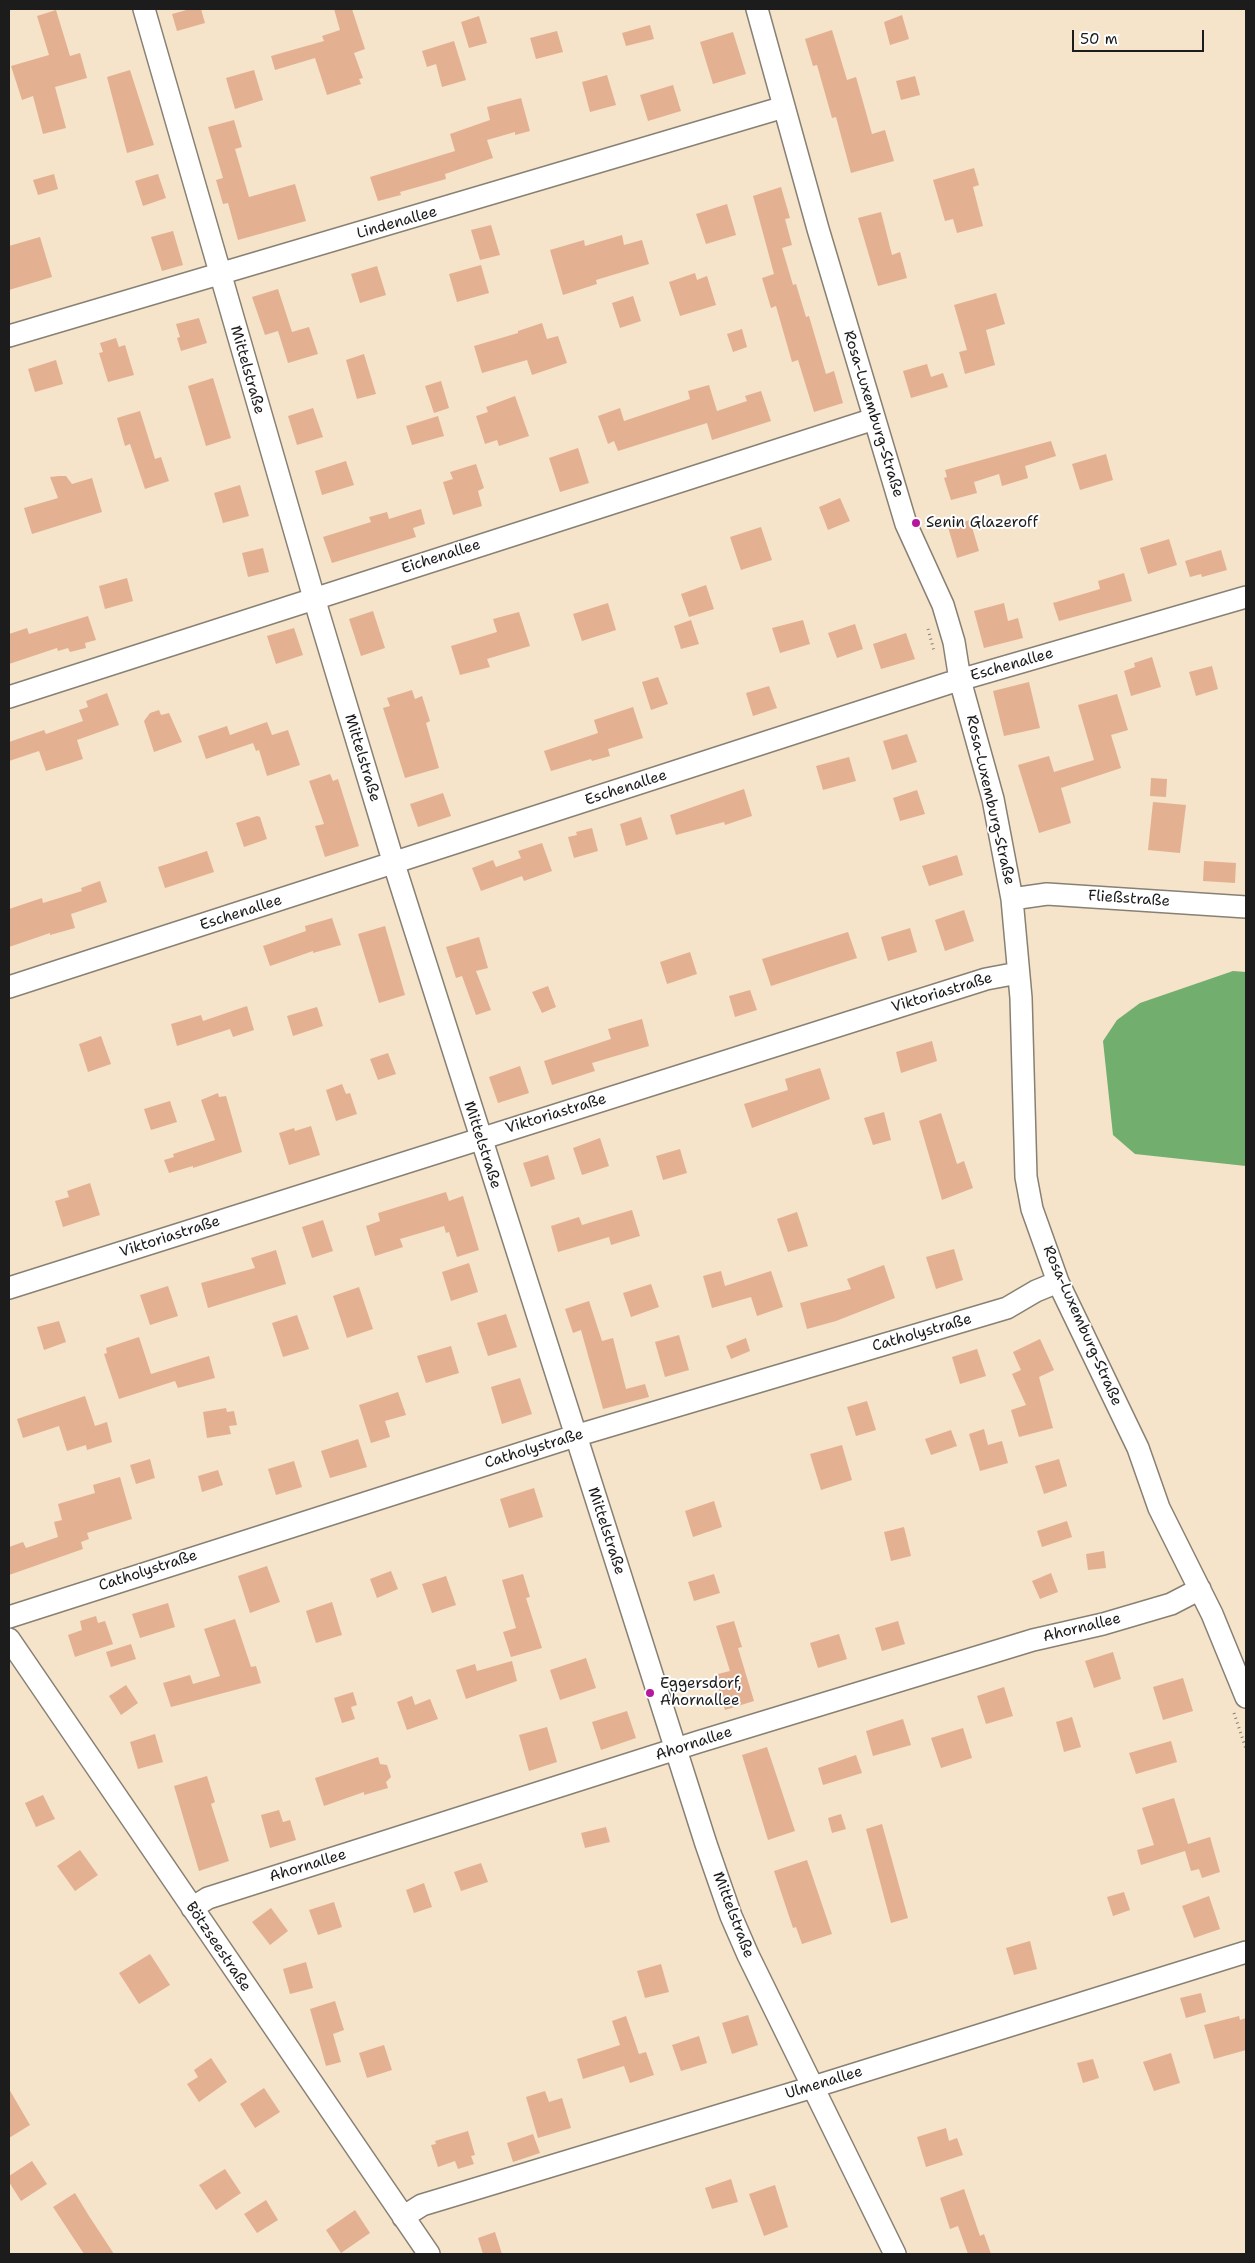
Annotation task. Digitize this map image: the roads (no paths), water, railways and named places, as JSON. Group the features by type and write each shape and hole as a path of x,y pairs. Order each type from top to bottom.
{"street":[{"name":"Mittelstraße","path":"144,9 314,598 394,864 575,1436 731,1916 748,1955 895,2254"},
{"name":"Rosa-Luxemburg-Straße","path":"757,9 874,419 906,524 943,605 954,642 960,680 992,799 1012,899 1018,974 1026,1177 1032,1209 1058,1282 1138,1448 1170,1534 1200,1589 1246,1697"},
{"name":"Lindenallee","path":"9,336 220,273 437,212 784,107"},
{"name":"Eichenallee","path":"9,697 874,419"},
{"name":"Eschenallee","path":"9,988 960,680 1246,598"},
{"name":"Fließstraße","path":"1012,899 1047,894 1246,907"},
{"name":"Viktoriastraße","path":"9,1288 986,979 1018,974"},
{"name":"Catholystraße","path":"9,1617 575,1436 1007,1308 1036,1291 1058,1282"},
{"name":"Ahornallee","path":"192,1908 208,1898 676,1750 1033,1640 1102,1624 1171,1604 1200,1589"},
{"name":"Bötzseestraße","path":"9,1639 429,2254"},
{"name":"Ulmenallee","path":"404,2217 422,2205 813,2087 1246,1952"}],"place":[{"name":"Senin Glazeroff","path":"916,523"},
{"name":"Eggersdorf, Ahornallee","path":"650,1693"}]}
